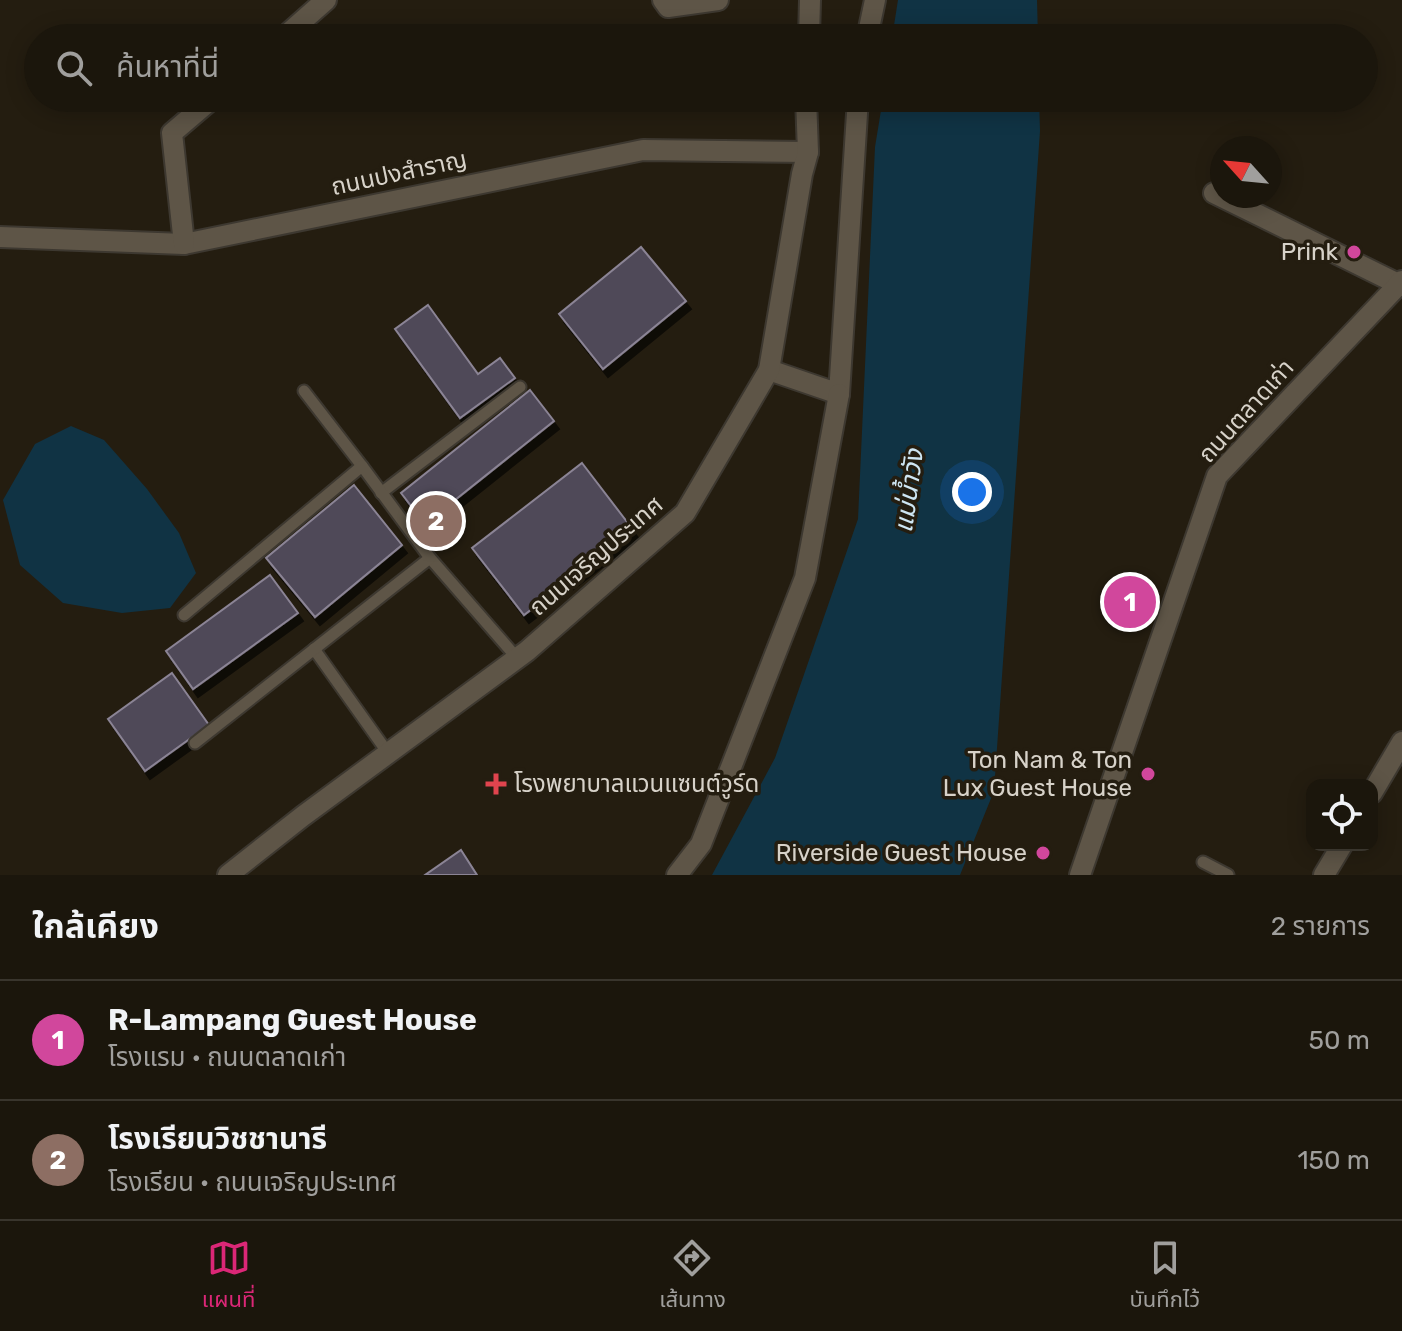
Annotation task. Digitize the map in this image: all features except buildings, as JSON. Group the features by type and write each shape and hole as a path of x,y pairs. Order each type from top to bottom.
{"street":[{"path":"299,24 326,0"},
{"path":"663,0 668,7 718,0"},
{"path":"809,24 810,0"},
{"path":"870,24 875,0"},
{"path":"184,244 172,133 197,112"},
{"name":"ถนนเจริญประเทศ","path":"228,875 517,658 685,513 769,370 808,152 807,112"},
{"path":"677,875 701,844 805,578 839,394 857,112"},
{"name":"ถนนปงสำราญ","path":"0,237 184,244 643,150 808,152"},
{"path":"1245,208 1402,284"},
{"name":"ถนนตลาดเก่า","path":"1080,875 1217,476 1402,284"},
{"path":"769,370 839,394"},
{"path":"1378,783 1402,742"},
{"path":"1324,875 1338,851"}],"lane":[{"path":"381,493 520,387"},
{"path":"304,391 430,558 517,658"},
{"path":"184,615 362,466"},
{"path":"195,743 430,558"},
{"path":"314,649 388,753"},
{"path":"1203,862 1228,875"}],"water":[{"path":"898,0 1037,0 1038,24 894,24"},
{"name":"แม่น้ำวัง","path":"881,112 1039,112 994,791 960,875 712,875 775,758 858,519 875,147"},
{"path":"71,426 104,440 147,489 179,533 196,573 170,608 122,613 63,603 20,565 3,500 35,444"}],"place":[{"name":"Prink","path":"1354,252"},
{"name":"โรงเรียนวิชชานารี","path":"436,521"},
{"name":"R-Lampang Guest House","path":"1130,602"},
{"name":"Ton Nam & Ton Lux Guest House","path":"1148,774"},
{"name":"โรงพยาบาลแวนแซนต์วูร์ด","path":"496,784"},
{"name":"Riverside Guest House","path":"1043,853"}]}
